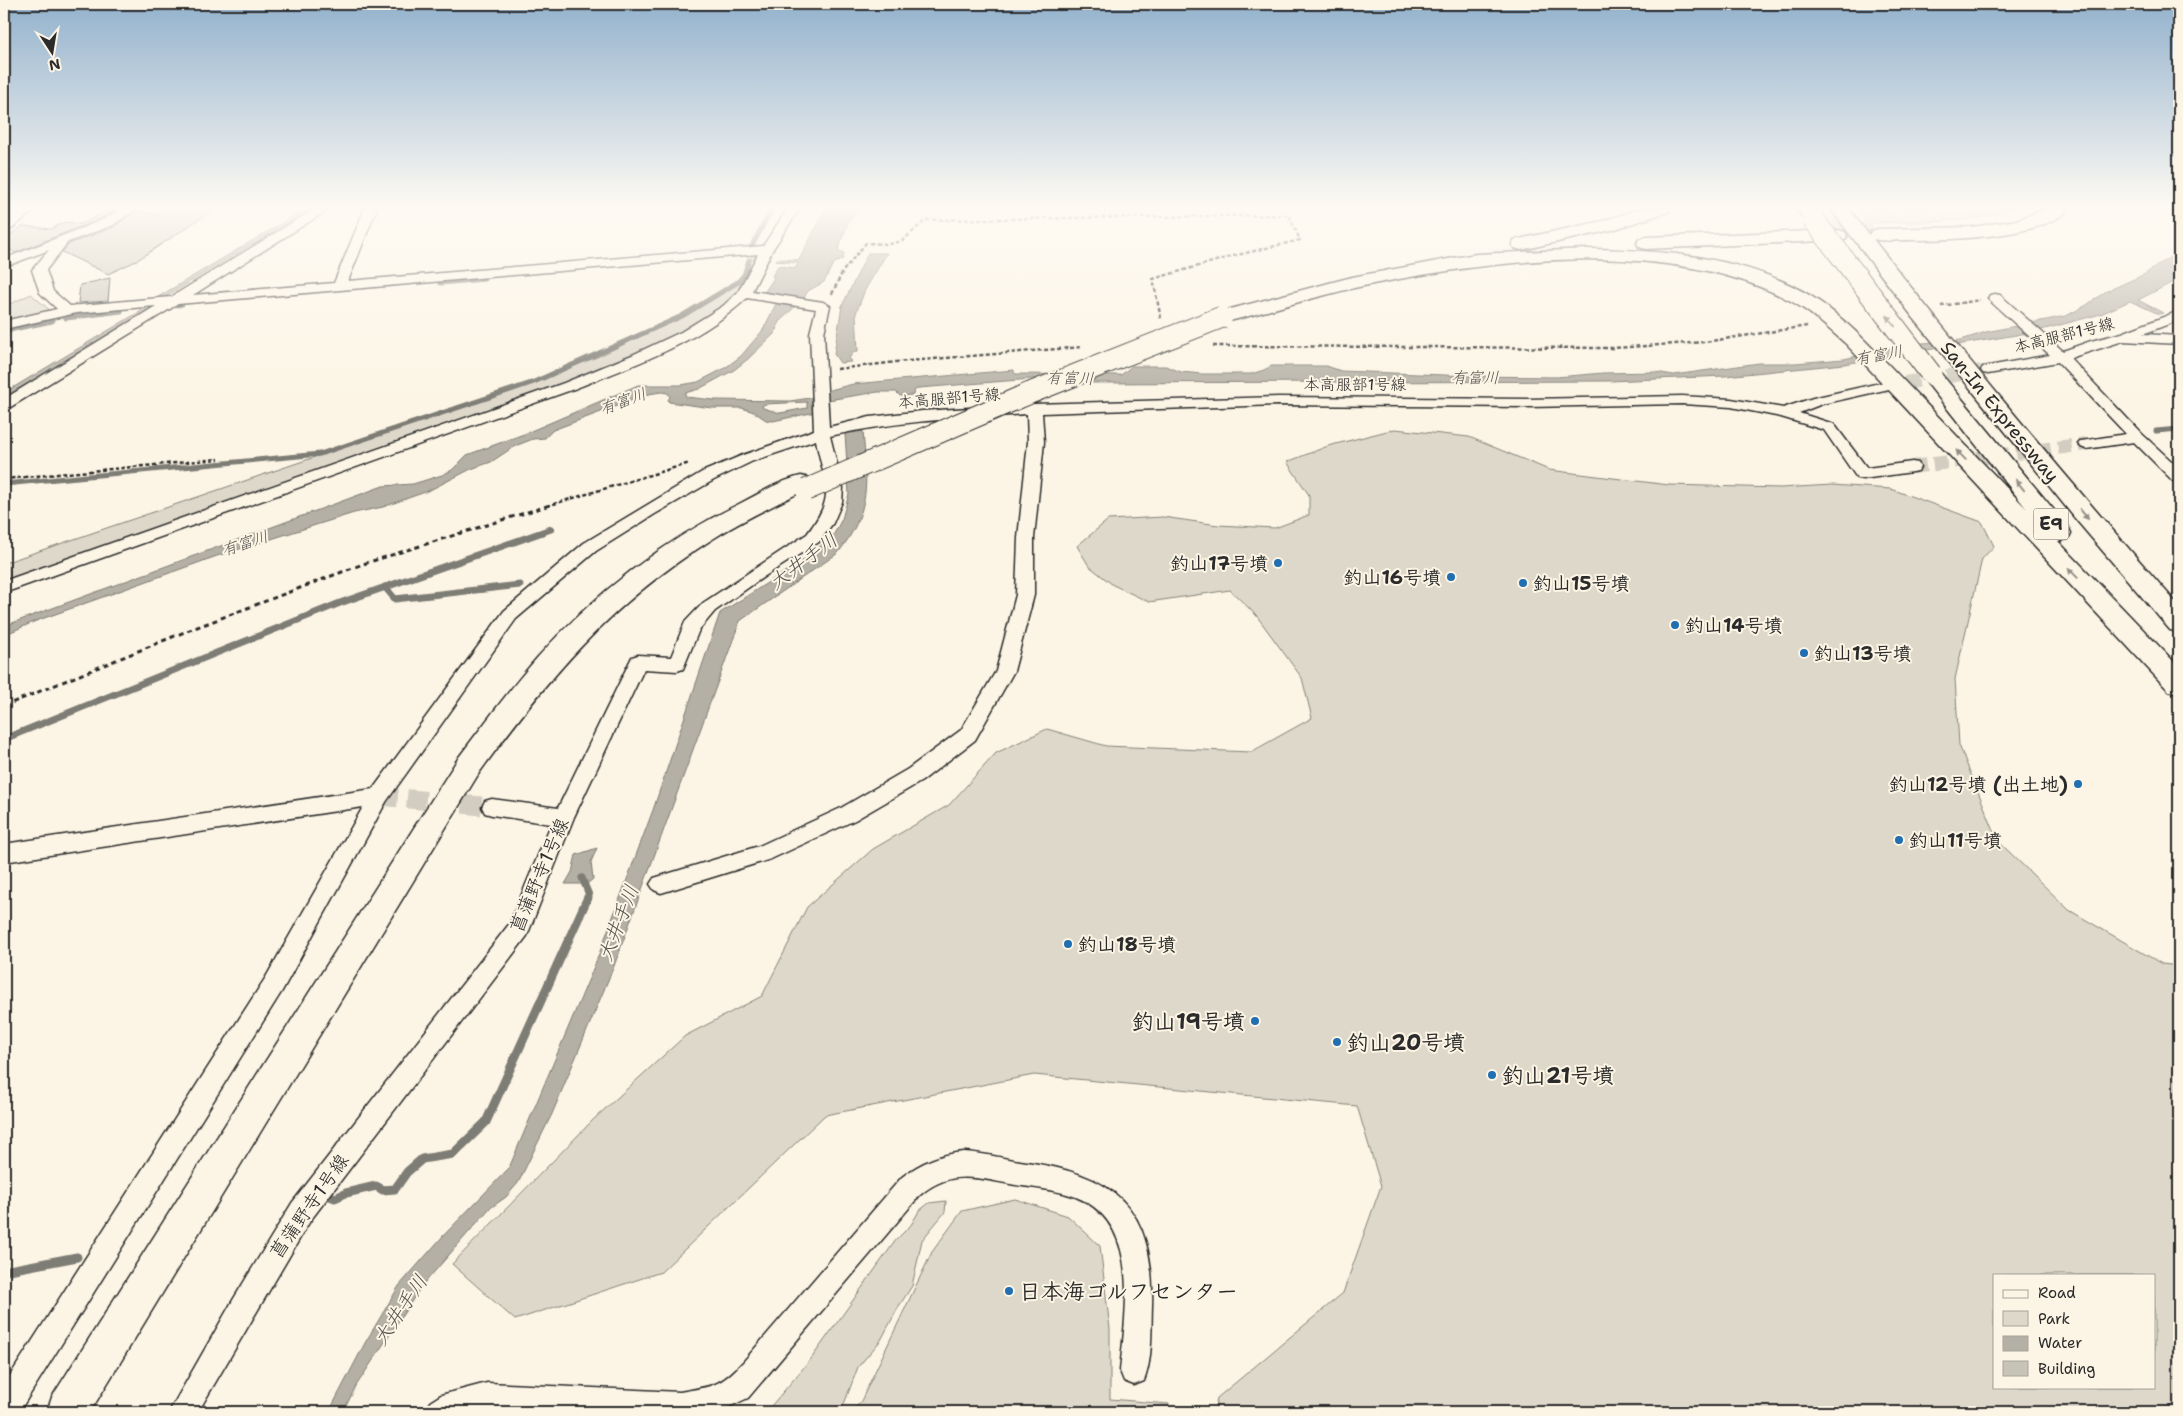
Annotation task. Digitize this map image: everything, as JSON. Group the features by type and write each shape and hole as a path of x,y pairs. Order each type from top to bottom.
{"main road":[{"path":"67,1412 469,765 509,711 548,664 592,620 647,573 687,544 732,517 1218,315 1369,274"},
{"path":"1218,315 1397,274"},
{"path":"1740,274 1764,281 1798,296 1837,326 1888,383 2179,684"},
{"name":"San-In Expressway","path":"1855,274 1931,374 2047,520 2179,666"},
{"name":"San-In Expressway","path":"1892,274 1928,309 1964,368 2086,516 2179,623"},
{"path":"87,1412 483,768 522,713 561,667 602,625 658,577 740,522 803,487"}],"street":[{"path":"40,274 46,293 67,311"},
{"path":"4,405 217,274"},
{"path":"340,285 344,274"},
{"path":"4,325 67,311 177,299 470,274"},
{"path":"4,587 569,386 657,348 706,324 748,295 757,274"},
{"path":"748,295 817,304 822,429"},
{"path":"1995,298 2061,357 2137,437 2179,477"},
{"path":"2122,337 2179,315"},
{"name":"本高服部1号線","path":"1988,370 2061,357 2122,337 2179,340"},
{"name":"本高服部1号線","path":"4,1410 274,984 379,796 510,616 590,548 649,510 708,476 822,429 922,416 1034,408 1278,401 1528,403 1682,400 1731,404 1784,413 1818,401 1888,383"},
{"path":"661,884 764,853 848,814 915,775 968,735 1005,671 1025,595 1026,538 1036,442 1034,408"},
{"path":"1784,413 1829,427 1864,474 1912,468"},
{"name":"菖蒲野寺1号線","path":"183,1412 242,1309 301,1212 519,929 564,817 638,662 677,664 691,626 709,607 759,572 813,538 827,519 834,502 835,488 825,454 822,429"},
{"path":"2086,444 2137,437"},
{"path":"4,853 379,796"},
{"path":"492,807 564,817"},
{"path":"440,1412 451,1406 487,1397 680,1406 714,1400 738,1388 888,1212 917,1181 939,1168 964,1163 1066,1181 1090,1190 1109,1204 1126,1223 1134,1245 1138,1269 1134,1371"}],"path":[{"path":"817,304 837,286 841,274"},
{"path":"1162,325 1153,279 1170,274"},
{"path":"1928,309 1995,298"},
{"path":"1350,346 1614,348 1705,342 1811,326"},
{"path":"4,479 219,459"},
{"path":"4,706 187,631 363,564 645,475 691,463"}],"green space":[{"path":"749,274 738,296 720,312 650,349 535,396 4,584 4,563 535,382 597,357 684,316 739,283 745,275"},
{"path":"31,294 52,312 4,323 4,308"},
{"path":"1395,429 1469,437 1549,470 1669,485 1780,488 1832,485 1891,489 1982,522 1994,546 1982,559 1955,679 1959,745 1998,841 2069,910 2162,964 2179,966 2179,1412 1214,1412 1217,1398 1343,1293 1381,1186 1357,1106 1034,1075 825,1115 661,1272 515,1320 452,1264 594,1119 685,1036 762,996 807,907 873,849 949,805 996,753 1047,729 1106,746 1251,752 1312,718 1302,678 1256,615 1230,590 1149,602 1113,585 1089,566 1077,546 1108,520 1163,517 1218,525 1275,528 1309,515 1309,495 1287,462 1328,446"},
{"name":"日本海ゴルフセンター","path":"1015,1199 1068,1216 1100,1246 1110,1329 1110,1399 1169,1404 1169,1412 853,1412 861,1401 932,1252 962,1211"},
{"path":"946,1201 945,1212 922,1240 912,1286 881,1340 858,1367 841,1412 766,1412 811,1359 896,1240 911,1225 919,1211 929,1203"}],"water":[{"path":"196,274 203,274 165,297 158,297"},
{"name":"有富川","path":"773,274 828,274 824,282 808,291 803,299 779,322 775,333 748,359 734,370 699,389 685,393 686,397 714,400 790,401 810,398 853,384 1014,370 1016,374 1121,375 1132,366 1166,366 1181,372 1202,374 1251,374 1271,366 1326,366 1341,371 1471,376 1557,377 1603,373 1655,372 1674,375 1759,363 1795,363 1844,359 1909,344 1961,340 1986,332 2066,316 2105,292 2145,274 2179,274 2179,279 2138,300 2163,313 2159,314 2130,301 2101,314 2034,332 1844,364 1725,376 1610,381 1092,383 1093,379 1044,378 919,388 914,391 913,395 900,396 896,392 878,392 828,400 811,413 773,421 766,420 754,412 742,408 712,408 669,402 670,397 668,393 661,392 649,394 553,430 545,438 533,439 515,446 491,462 471,469 428,491 383,507 354,513 217,556 36,621 4,635 4,626 383,486 413,484 442,475 452,470 467,455 524,434 638,385 681,385 698,382 725,368 741,356 763,330 776,304 776,301 763,294 774,278 772,276","holes":["807,402 807,408 780,413 763,408 762,406 765,404"]},
{"path":"858,274 874,274 865,290 856,313 858,351 854,352 849,358 851,362 840,363 834,354 842,306"},
{"path":"144,309 150,310 4,398 4,393"},
{"name":"大井手川","path":"863,431 866,481 862,509 857,523 838,553 740,621 614,966 552,1114 518,1183 506,1197 489,1209 421,1287 356,1386 343,1412 329,1412 365,1343 399,1286 443,1236 509,1168 596,962 653,810 720,613 808,557 834,534 842,519 849,494 845,434"},
{"path":"597,848 591,862 593,879 587,884 565,884 572,872 576,855"}],"building":[{"path":"110,278 108,301 78,303 80,285"}],"waterway":[{"path":"4,484 320,454 534,382 682,316 738,282 744,274"},
{"path":"440,283 484,279"},
{"path":"178,305 182,304"},
{"path":"66,318 121,311"},
{"path":"4,331 52,321"},
{"path":"2156,431 2179,429"},
{"path":"385,587 551,529"},
{"path":"385,587 395,599 520,585"},
{"path":"4,739 340,603 385,587"},
{"path":"582,878 589,895 588,897"},
{"path":"330,1196 335,1198 346,1193 376,1186 383,1190 395,1189 407,1172 422,1159 453,1154 486,1122 588,897"},
{"path":"4,1271 77,1257"}],"tunnel":[{"path":"1884,386 1988,370"},
{"path":"1912,467 2086,444"},
{"path":"379,796 492,807"}],"place":[{"name":"釣山17号墳","path":"1278,563"},
{"name":"釣山16号墳","path":"1451,577"},
{"name":"釣山15号墳","path":"1523,583"},
{"name":"釣山14号墳","path":"1675,625"},
{"name":"釣山13号墳","path":"1804,653"},
{"name":"釣山12号墳 (出土地)","path":"2078,784"},
{"name":"釣山11号墳","path":"1899,840"},
{"name":"釣山18号墳","path":"1068,944"},
{"name":"釣山19号墳","path":"1255,1021"},
{"name":"釣山20号墳","path":"1337,1042"},
{"name":"釣山21号墳","path":"1492,1075"},
{"name":"日本海ゴルフセンター","path":"1009,1291"}]}
